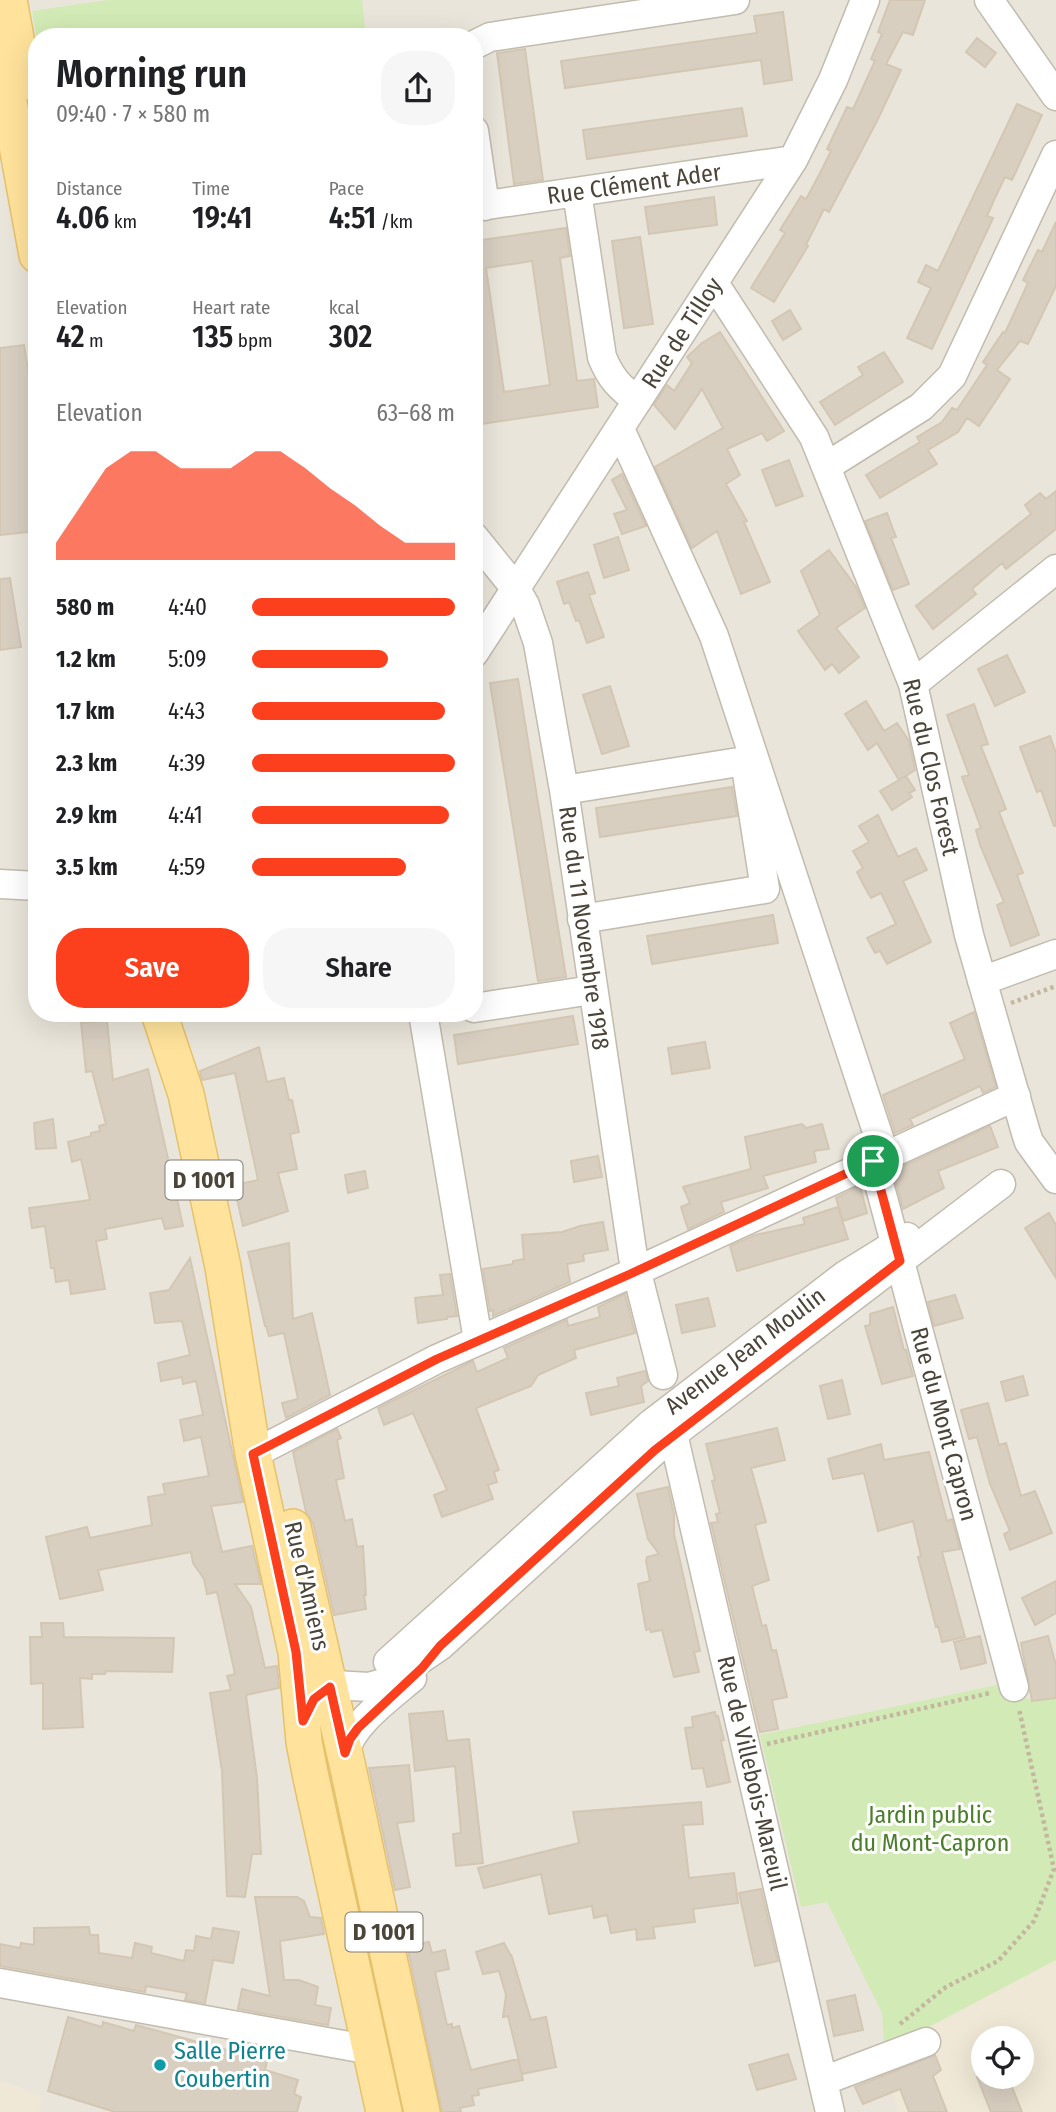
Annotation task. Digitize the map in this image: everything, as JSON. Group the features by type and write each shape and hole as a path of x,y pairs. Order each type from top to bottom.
{"main road":[{"path":"9,0 14,118 28,142"},
{"path":"0,53 28,201"},
{"name":"Rue d'Amiens","path":"162,1022 186,1094 263,1449 296,1652 310,1773 384,2112"},
{"name":"Rue d'Amiens","path":"179,1022 186,1094"},
{"name":"Rue d'Amiens","path":"263,1449 336,1686 344,1753 422,2112"}],"street":[{"path":"483,40 490,37 697,3 734,0"},
{"name":"Rue de Tilloy","path":"483,639 793,160 833,80 865,0"},
{"path":"989,0 1056,96"},
{"path":"827,466 921,407 953,376 1056,155"},
{"name":"Rue Clément Ader","path":"483,206 793,160"},
{"path":"577,192 602,357 611,377 638,400"},
{"name":"Rue du Clos Forest","path":"714,284 806,423 827,466 913,684 967,926 982,981 1029,1142 1051,1163"},
{"name":"Rue du Mont Capron","path":"620,429 714,636 879,1159 898,1252 1014,1687"},
{"path":"483,548 516,589"},
{"path":"913,684 1056,569"},
{"name":"Rue du 11 Novembre 1918","path":"516,589 525,605 538,643 564,790 592,990 637,1271"},
{"path":"564,790 745,761 765,889 582,919"},
{"path":"0,884 28,886"},
{"path":"982,981 1056,954"},
{"path":"483,1007 592,990"},
{"path":"425,1022 478,1340"},
{"path":"263,1449 437,1359 637,1271 1016,1096"},
{"name":"Avenue Jean Moulin","path":"336,1686 369,1687 387,1682 440,1646 673,1434 898,1252 1001,1184 1051,1163"},
{"name":"Avenue Jean Moulin","path":"388,1662 637,1435 844,1276 898,1252"},
{"path":"637,1271 663,1375"},
{"name":"Rue de Villebois-Mareuil","path":"673,1434 830,2112"},
{"name":"Avenue Jean Moulin","path":"344,1753 440,1646"},
{"path":"303,1721 314,1699 336,1686"},
{"name":"Rue d'Amiens","path":"344,1753 402,2112"},
{"path":"0,1983 371,2050"},
{"path":"824,2081 926,2042"}],"path":[{"path":"991,1010 1056,986"},
{"path":"745,1748 1014,1687 1055,1869 1034,1921 998,1961 946,1987 899,2025"}],"shaded area":[{"path":"0,0 1056,0 1056,2112 0,2112"},
{"path":"1056,1950 1056,2112 899,2112 884,2073 935,2052 925,2029"},
{"path":"0,2080 41,2096 39,2112 0,2112"}],"green space":[{"path":"108,0 362,0 365,28 35,28 32,11"},
{"name":"Jardin public du Mont-Capron","path":"997,1685 1032,1701 1056,1698 1056,1960 925,2029 884,2047 882,2013 827,1902 801,1907 760,1735"}],"building":[{"path":"890,0 925,0 913,35 903,32 886,64 901,70 829,212 824,209 806,245 808,246 774,302 751,288 785,233 780,230 801,196 806,199 819,175 831,151 827,149 847,107 853,109 875,61 871,59 882,34 878,32"},
{"path":"783,12 792,80 764,84 761,60 565,88 561,61 757,33 754,16"},
{"path":"977,38 996,53 985,67 966,52"},
{"path":"525,49 543,180 514,184 497,53"},
{"path":"1017,104 1042,115 1012,180 1005,177 994,200 987,216 993,218 932,349 907,338 931,288 918,282 926,265 938,271"},
{"path":"742,108 747,136 587,159 583,130"},
{"path":"714,197 717,225 649,234 645,207"},
{"path":"1056,222 1056,286 1028,344 1020,341 997,370 1010,379 979,426 967,418 958,432 928,450 937,464 880,498 866,475 920,442 917,437 942,422 952,408 957,410 987,365 983,362 1003,332 1005,333 1028,283 1023,280 1038,250 1042,252"},
{"path":"566,228 570,256 560,258 577,381 594,379 598,407 483,424 483,240","holes":["532,261 550,385 504,392 486,268"]},
{"path":"640,237 653,324 624,328 612,241"},
{"path":"790,310 801,329 783,340 772,321"},
{"path":"720,332 784,431 767,441 762,433 727,449 740,475 726,484 747,521 744,522 770,582 741,594 717,531 692,548 655,467 723,428 702,389 675,429 654,405 667,385 674,391 692,363 687,357 702,343"},
{"path":"24,345 28,370 28,532 0,535 0,348"},
{"path":"884,352 903,382 835,425 820,402 863,375 858,367"},
{"path":"789,460 803,496 776,506 762,470"},
{"path":"622,474 646,526 622,534 614,514 627,510 612,480"},
{"path":"1056,491 1056,529 1006,569 1002,563 972,589 976,594 933,629 916,606 1031,514 1025,505 1040,493 1046,499"},
{"path":"887,513 896,537 891,538 909,584 893,590 865,521"},
{"path":"618,537 629,570 604,578 594,545"},
{"path":"829,550 856,587 865,608 836,628 859,657 839,673 832,664 825,670 798,631 820,615 801,571"},
{"path":"588,572 595,593 589,595 604,637 587,643 569,602 564,604 557,582"},
{"path":"10,578 21,647 0,650 0,579"},
{"path":"1007,655 1025,692 995,706 978,669"},
{"path":"518,679 566,977 538,981 490,683"},
{"path":"610,686 629,746 602,754 583,695"},
{"path":"866,701 884,731 897,723 909,741 915,770 899,780 877,743 868,750 845,714"},
{"path":"974,704 988,744 981,746 1006,809 999,812 1023,873 1017,875 1039,935 1011,946 997,905 1004,902 980,845 976,830 981,828 962,777 969,775 947,715"},
{"path":"1050,736 1056,753 1056,826 1041,790 1037,792 1020,747"},
{"path":"906,776 915,790 909,793 912,797 892,810 880,791"},
{"path":"732,787 737,816 600,837 596,808"},
{"path":"878,815 898,857 916,848 927,870 903,881 931,942 887,964 880,951 875,953 867,938 896,924 881,893 871,898 857,872 863,868 853,851 869,842 859,826"},
{"path":"773,915 778,943 652,964 647,936"},
{"path":"974,1012 996,1087 983,1093 980,1086 910,1119 913,1125 895,1133 883,1095 965,1059 950,1023"},
{"path":"573,1016 578,1044 458,1064 454,1035"},
{"path":"107,1022 113,1080 148,1069 183,1226 165,1229 162,1218 105,1229 107,1239 96,1241 105,1289 71,1294 69,1280 56,1282 54,1268 51,1268 45,1226 32,1228 29,1208 90,1200 81,1159 72,1162 68,1142 91,1136 91,1133 100,1131 99,1126 106,1124 92,1071 86,1072 81,1023"},
{"path":"705,1042 710,1068 672,1074 668,1048"},
{"path":"259,1047 267,1082 284,1078 289,1100 292,1100 299,1132 290,1134 297,1169 278,1173 288,1211 243,1226 234,1185 258,1180 235,1073 202,1080 200,1071"},
{"path":"53,1119 56,1148 36,1149 34,1123"},
{"path":"802,1124 806,1128 822,1124 829,1149 814,1151 816,1162 763,1176 768,1188 721,1202 724,1212 688,1229 681,1207 690,1203 683,1187 751,1169 745,1137"},
{"path":"990,1126 998,1147 938,1171 944,1188 903,1209 893,1171"},
{"path":"598,1156 602,1177 574,1182 571,1161"},
{"path":"365,1171 368,1188 348,1193 345,1175"},
{"path":"860,1186 867,1213 843,1221 836,1198"},
{"path":"838,1207 848,1239 737,1271 730,1246 755,1235 805,1224 803,1218"},
{"path":"1049,1213 1056,1225 1056,1278 1025,1228"},
{"path":"603,1222 608,1250 583,1254 584,1261 567,1264 570,1282 493,1316 483,1269 513,1264 513,1261 524,1259 522,1235 562,1232"},
{"path":"289,1243 293,1319 312,1313 330,1395 286,1418 282,1403 298,1399 284,1333 269,1336 248,1252"},
{"path":"190,1258 243,1502 211,1506 222,1552 252,1546 261,1584 235,1584 251,1607 265,1668 277,1666 279,1688 246,1695 257,1778 261,1854 252,1854 245,1897 227,1896 222,1771 210,1693 231,1690 227,1676 235,1674 217,1592 207,1594 204,1579 193,1563 191,1552 98,1570 103,1590 60,1599 46,1537 87,1527 90,1538 152,1525 148,1497 165,1494 163,1484 209,1476 201,1437 184,1441 180,1420 203,1415 196,1381 183,1384 182,1377 161,1381 158,1363 190,1355 182,1321 155,1323 150,1293 169,1290"},
{"path":"450,1274 457,1316 418,1323 415,1298 443,1295 440,1275"},
{"path":"625,1294 635,1333 574,1350 576,1358 538,1375 531,1386 476,1408 499,1470 494,1472 497,1482 488,1485 493,1499 442,1517 434,1495 447,1490 413,1413 384,1425 378,1408 473,1361 477,1372 508,1358 504,1348 567,1320 568,1326 600,1317 598,1307"},
{"path":"955,1295 963,1318 934,1326 928,1302"},
{"path":"708,1298 715,1326 682,1333 676,1305"},
{"path":"893,1307 913,1376 882,1384 865,1326 870,1325 870,1314"},
{"path":"645,1371 648,1381 641,1386 644,1402 591,1415 586,1393 619,1386 617,1378"},
{"path":"1023,1376 1028,1395 1006,1401 1001,1382"},
{"path":"842,1380 850,1414 828,1419 820,1386"},
{"path":"988,1403 999,1445 1006,1443 1021,1496 1035,1491 1052,1533 1010,1550 1004,1534 1010,1531 990,1484 977,1437 969,1439 961,1410"},
{"path":"777,1428 785,1460 751,1468 766,1522 755,1525 769,1580 752,1586 762,1626 766,1625 772,1651 776,1650 787,1697 772,1700 778,1729 760,1732 711,1523 718,1522 716,1514 720,1513 706,1444"},
{"path":"337,1429 341,1438 337,1440 344,1478 336,1480 345,1521 352,1519 357,1547 363,1546 366,1609 334,1615 293,1452"},
{"path":"881,1444 884,1460 929,1452 947,1521 952,1519 960,1549 942,1552 965,1637 942,1642 918,1557 921,1556 913,1521 878,1531 864,1473 833,1479 828,1459"},
{"path":"668,1487 674,1514 674,1534 700,1651 694,1652 699,1672 674,1677 662,1630 646,1630 638,1584 650,1581 647,1557 659,1554 648,1539 637,1494"},
{"path":"1056,1581 1056,1613 1035,1625 1022,1598"},
{"path":"41,1623 63,1623 64,1637 174,1638 172,1672 106,1671 105,1674 92,1674 92,1679 80,1678 83,1727 43,1729 43,1683 31,1684 30,1637 42,1637"},
{"path":"980,1636 986,1663 961,1669 954,1642"},
{"path":"1048,1636 1056,1665 1056,1698 1032,1701 1021,1643"},
{"path":"443,1711 447,1741 469,1739 483,1863 456,1866 453,1834 461,1833 455,1766 415,1771 409,1714"},
{"path":"715,1712 724,1740 721,1740 730,1782 707,1787 703,1768 692,1769 685,1728 693,1727 692,1717"},
{"path":"409,1765 414,1821 397,1823 410,1887 395,1890 369,1768"},
{"path":"701,1802 703,1824 683,1825 689,1878 734,1873 738,1903 693,1909 695,1922 653,1927 655,1938 637,1940 636,1929 611,1933 607,1915 594,1918 592,1906 549,1914 541,1874 484,1888 478,1868 579,1843 573,1812"},
{"path":"761,1889 778,1961 755,1966 739,1893"},
{"path":"255,1897 297,1897 304,1901 310,1917 321,1918 324,1934 280,1941 284,1980 299,1980 318,1987 315,2005 331,2008 328,2025 238,2009 242,1989 270,1996"},
{"path":"89,1927 90,1935 98,1935 99,1953 132,1958 135,1943 152,1947 151,1953 184,1961 186,1950 194,1951 196,1936 211,1939 213,1928 239,1932 233,1963 213,1960 205,2003 185,2000 187,1993 146,1986 145,1992 0,1966 0,1944 20,1948 21,1943 34,1945 34,1928"},
{"path":"429,1942 432,1953 445,1950 449,1969 435,1972 447,2025 452,2024 452,2028 459,2026 471,2070 518,2059 523,2080 478,2089 479,2095 472,2096 474,2105 460,2108 461,2112 442,2112 407,1946"},
{"path":"504,1943 511,1954 531,2020 546,2017 556,2067 522,2074 508,2016 503,2017 506,1995 499,1971 483,1974 476,1952"},
{"path":"855,1995 863,2030 834,2036 827,2001"},
{"name":"Salle Pierre Coubertin","path":"68,2017 102,2027 103,2022 134,2031 136,2025 267,2061 265,2070 298,2080 294,2094 301,2097 297,2112 115,2112 48,2091"},
{"path":"788,2054 796,2079 757,2090 749,2065"},
{"path":"935,2055 941,2070 933,2076 947,2112 909,2112 900,2089 863,2104 855,2087"},
{"path":"982,2089 1013,2089 1022,2112 991,2112"}],"tunnel":[{"path":"329,1779 327,1743 335,1717"}],"place":[{"name":"Salle Pierre Coubertin","path":"160,2065"}],"route":[{"path":"873,1161 900,1261 673,1434 440,1646 422,1668 358,1728 345,1753 330,1687 314,1699 303,1721 296,1652 253,1454 437,1359 628,1275 873,1161"}]}
